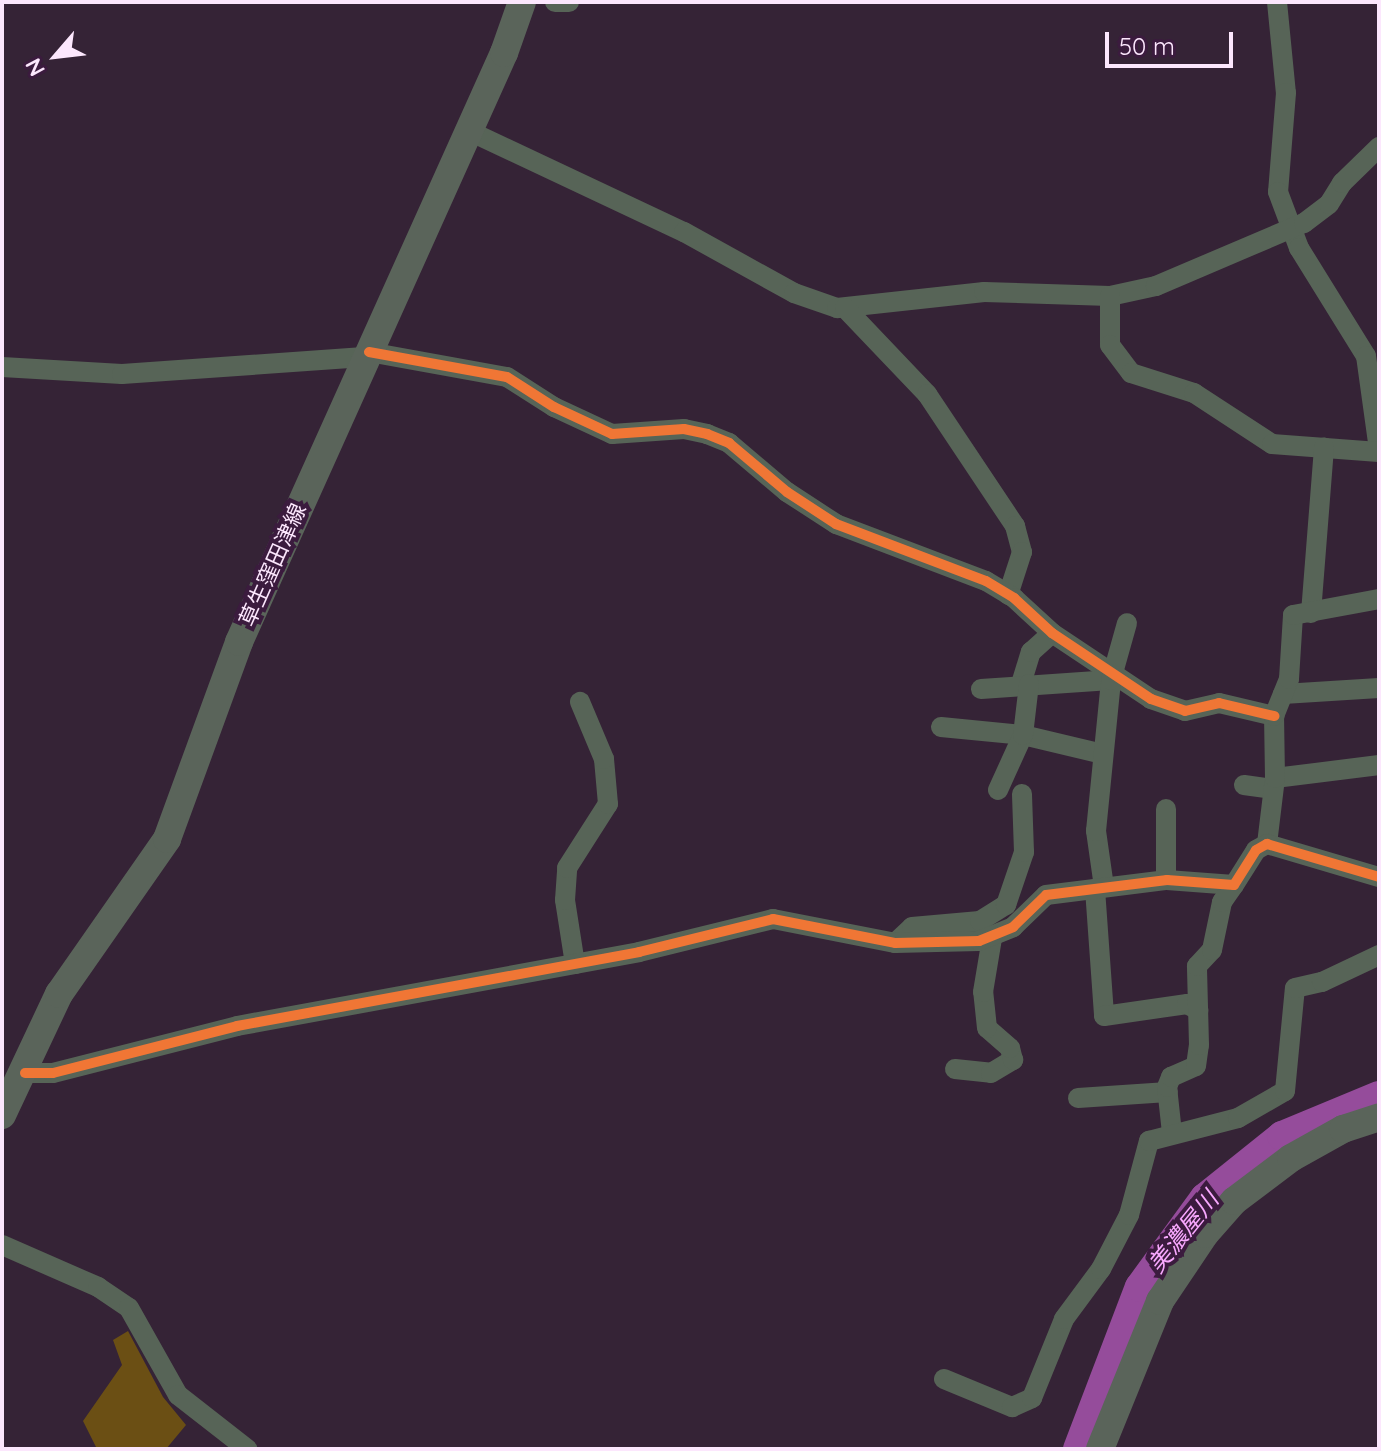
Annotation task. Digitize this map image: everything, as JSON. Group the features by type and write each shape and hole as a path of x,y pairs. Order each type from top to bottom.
{"main road":[{"name":"草生窪田津線","path":"2,1115 59,994 167,839 239,642 522,2"},
{"path":"1100,1449 1160,1301 1205,1234 1234,1201 1291,1158 1343,1129 1379,1117"}],"street":[{"path":"555,2 569,2"},
{"path":"1110,296 1110,345 1131,373 1194,393 1272,444 1379,451 1366,356 1291,230 1278,192 1286,93 1277,2"},
{"path":"467,130 661,220 794,293 845,308 984,292 1110,296 1156,286 1291,230 1329,204 1342,183 1379,147"},
{"path":"845,308 927,394 1015,526 1022,552 1008,595"},
{"path":"2,367 122,374 368,354 507,377 612,434 684,429 729,443 787,492 844,528 967,571 1008,595 1052,633 1112,676 1168,707 1199,711 1219,703 1274,716"},
{"path":"1311,613 1324,448"},
{"path":"1267,844 1274,784 1274,716 1289,679 1293,615 1379,599"},
{"path":"1127,623 1112,676 1096,831 1104,1016 1187,1004 1198,1010"},
{"path":"998,790 1023,735 1025,684 1031,652 1052,633"},
{"path":"981,689 1112,676"},
{"path":"1283,694 1379,688"},
{"path":"575,964 565,900 567,868 608,804 604,759 580,702"},
{"path":"941,727 1023,735 1103,754"},
{"path":"1244,785 1274,784 1379,765"},
{"path":"895,943 912,927 980,921 1006,905 1024,852 1022,794"},
{"path":"1166,809 1166,880"},
{"path":"1172,1133 1168,1092 1171,1077 1196,1066 1197,966 1212,950 1222,902 1256,850 1267,844 1379,877"},
{"path":"15,1082 237,1026 575,964 773,919 895,943 992,938 1025,917 1046,895 1166,880 1234,885"},
{"path":"955,1069 991,1073 1013,1060 1010,1048 987,1028 983,992 992,938"},
{"path":"944,1379 1012,1407 1032,1398 1064,1319 1101,1269 1129,1215 1149,1141 1238,1118 1285,1091 1295,988 1322,982 1379,955"},
{"path":"1078,1098 1168,1092"},
{"path":"2,1245 98,1287 129,1308 178,1395 247,1449"}],"shaded area":[{"path":"128,1331 163,1397 186,1425 166,1449 97,1449 83,1421 122,1365 113,1340"}],"waterway":[{"name":"美濃屋川","path":"1078,1449 1140,1287 1205,1198 1282,1136 1379,1096"}],"cycle path":[{"path":"369,352 507,377 554,407 612,434 684,429 707,434 729,443 787,492 836,524 986,581 1014,598 1052,633 1151,699 1185,711 1219,703 1274,716"},
{"path":"25,1073 53,1073 237,1026 639,952 773,919 895,943 979,941 1013,927 1046,895 1167,880 1234,885 1256,850 1267,844 1379,877"}]}
